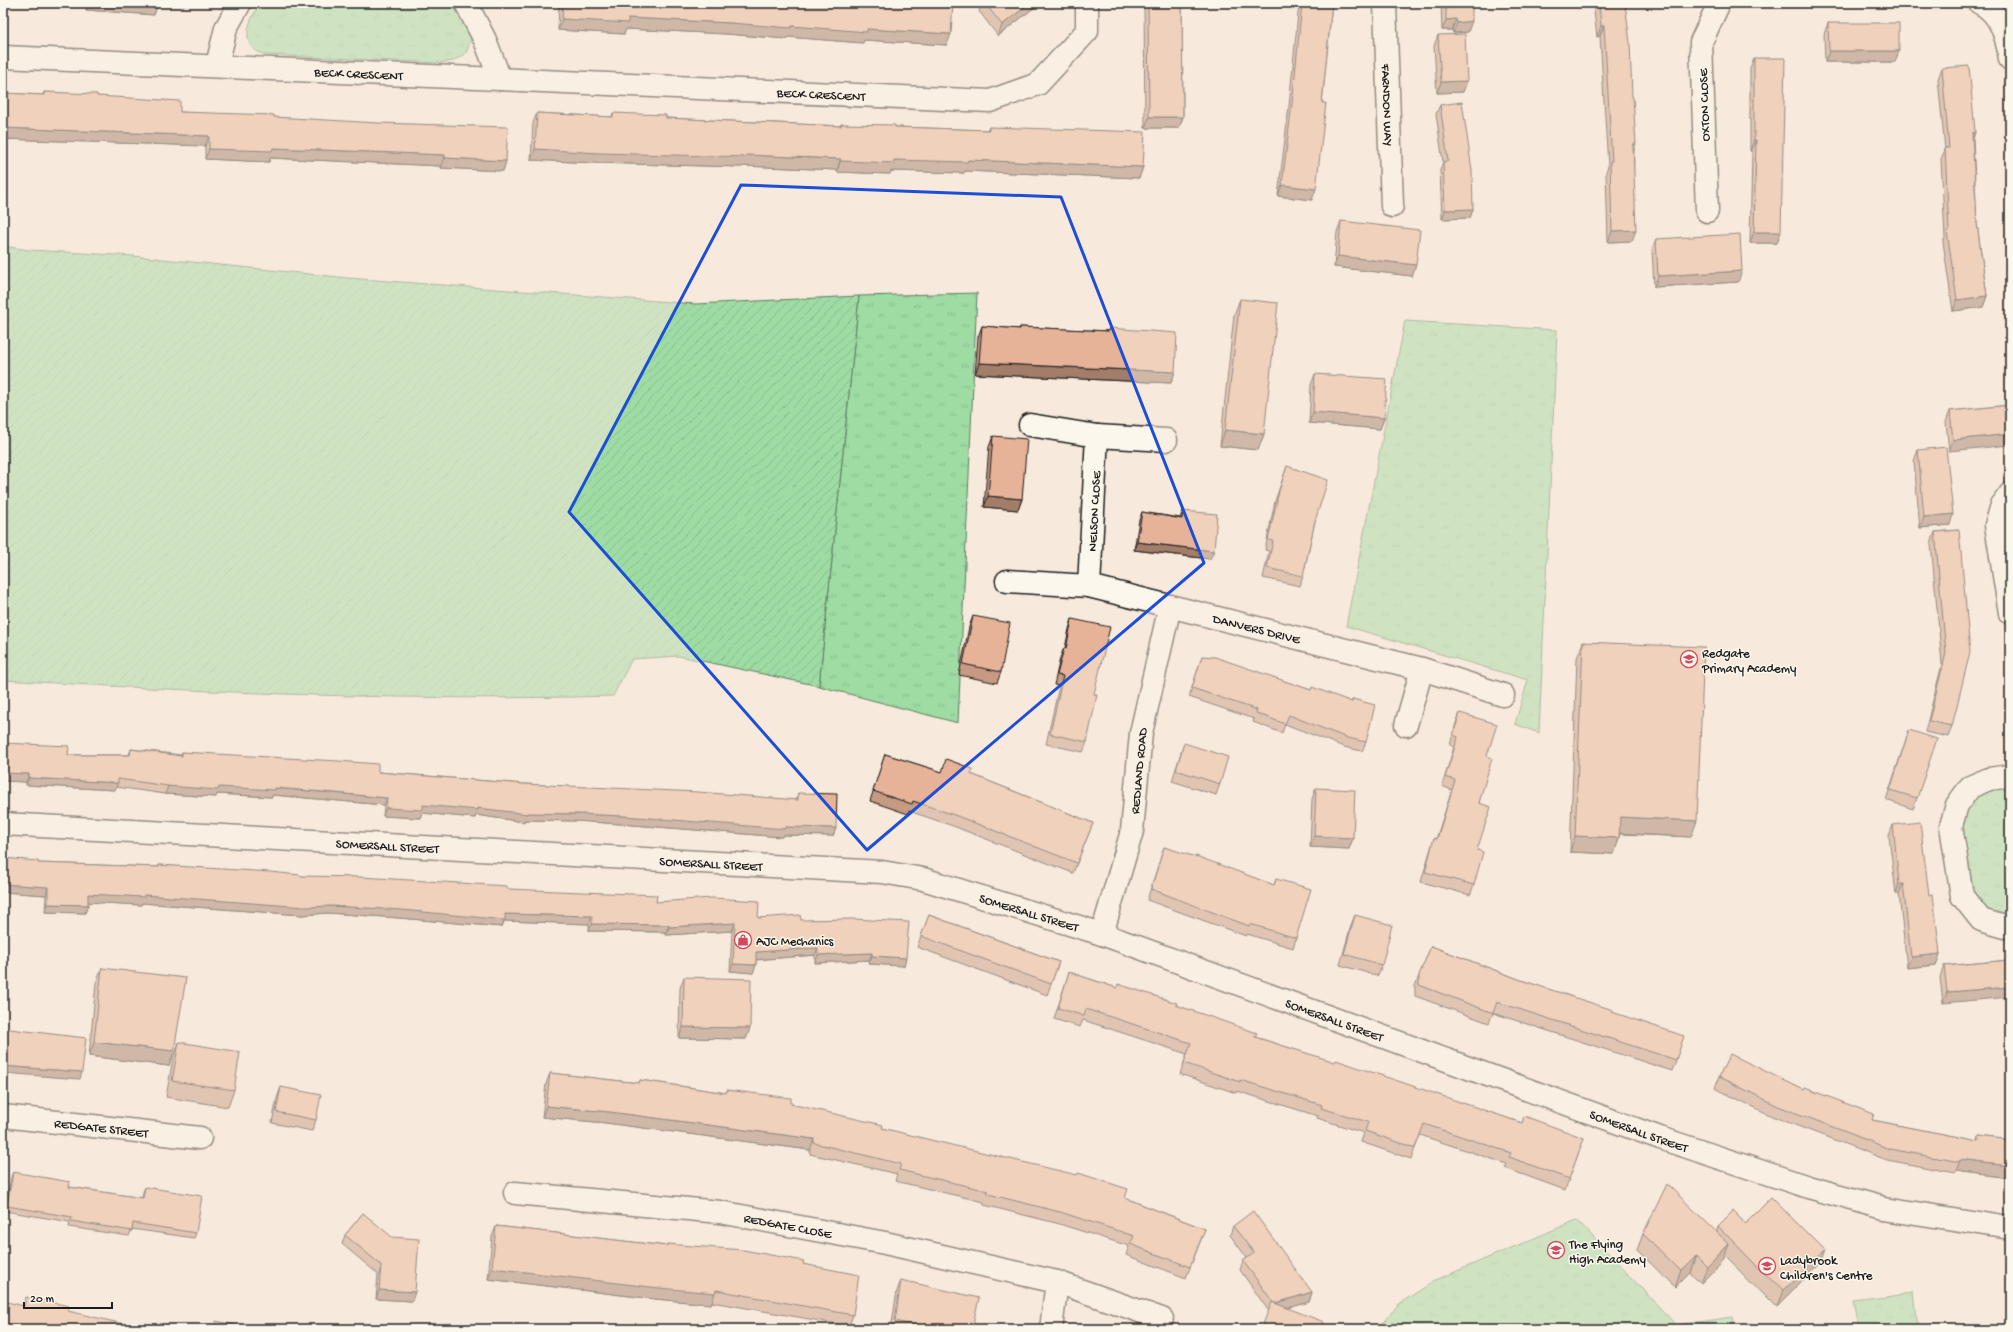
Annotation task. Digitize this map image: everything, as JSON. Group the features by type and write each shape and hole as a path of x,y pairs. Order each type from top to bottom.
{"street":[{"path":"217,65 226,28 240,3"},
{"path":"466,3 485,40 500,79"},
{"name":"BECK CRESCENT","path":"3,57 217,65 990,101 1038,84 1087,31 1087,3"},
{"name":"FARNDON WAY","path":"1385,3 1392,206"},
{"name":"OXTON CLOSE","path":"1707,211 1701,42 1719,3"},
{"path":"1980,3 2001,22 2008,44 2010,59"},
{"path":"1030,425 1097,436 1166,440"},
{"name":"NELSON CLOSE","path":"1089,586 1097,436"},
{"path":"2010,494 2002,504 1996,525 2010,612"},
{"name":"DANVERS DRIVE","path":"1007,581 1089,586 1422,669 1503,695"},
{"name":"REDLAND ROAD","path":"1102,934 1132,831 1141,733 1170,606"},
{"path":"1406,725 1422,669"},
{"path":"2010,776 1989,779 1970,787 1957,805 1950,826 1962,896 1981,920 2010,927"},
{"name":"SOMERSALL STREET","path":"3,824 882,872 923,879 1102,934 1660,1138 1808,1187 1884,1208 2010,1228"},
{"name":"REDGATE STREET","path":"3,1116 200,1138"},
{"name":"REDGATE CLOSE","path":"515,1193 720,1212 885,1243 1056,1282 1162,1318"},
{"path":"1051,1329 1056,1282"}],"highlighted area":[{"path":"741,185 1061,197 1204,563 867,850 569,512"}],"green space":[{"path":"262,3 454,3 473,34 466,53 453,61 441,63 266,55 254,50 248,39 251,19"},
{"path":"3,246 29,250 133,256 348,278 696,304 859,296 819,686 679,656 632,659 613,696 537,698 384,697 232,692 3,680"},
{"path":"977,293 958,723 819,686 859,296"},
{"path":"1405,321 1557,330 1539,733 1515,724 1528,680 1346,626"},
{"path":"2010,787 2010,916 2003,917 1991,912 1980,902 1972,890 1962,825 1968,809 1977,796 1990,790"},
{"name":"The Flying High Academy","path":"1577,1220 1676,1325 1733,1317 1735,1329 1377,1329 1399,1304 1436,1280"},
{"path":"1914,1292 1918,1329 1859,1329 1854,1300"}],"building":[{"path":"563,3 953,3 951,34 867,29 867,32 792,26 791,28 731,23 628,18 628,23 562,19"},
{"path":"985,3 1030,3 1002,25"},
{"path":"1148,3 1182,3 1183,117 1149,117"},
{"path":"1302,3 1332,3 1322,103 1326,103 1316,189 1282,185"},
{"path":"1446,3 1472,3 1472,21 1457,23 1456,19 1446,20"},
{"path":"1599,3 1625,3 1630,43 1632,97 1636,144 1633,144 1636,230 1612,231 1610,161 1612,161 1604,25 1601,26"},
{"path":"1828,23 1899,23 1899,51 1829,51"},
{"path":"1465,34 1467,81 1441,82 1438,35"},
{"path":"1754,58 1785,58 1781,232 1754,232 1756,140 1754,140"},
{"path":"1969,66 1975,132 1972,133 1977,224 1987,296 1957,300 1947,231 1949,231 1945,148 1949,148 1942,68"},
{"path":"44,92 97,94 97,96 180,101 180,112 274,115 274,117 378,123 508,127 506,161 445,158 445,155 273,148 272,151 209,149 209,136 3,128 3,93 44,95"},
{"path":"1462,102 1472,170 1473,209 1445,210 1443,162 1448,161 1440,105"},
{"path":"537,113 613,117 613,113 666,115 666,118 841,126 841,124 895,125 895,127 989,130 989,127 1145,132 1143,167 968,160 968,162 894,160 894,163 746,155 746,157 599,153 535,149"},
{"path":"1341,221 1420,230 1416,265 1338,256"},
{"path":"1740,234 1742,271 1658,276 1656,239"},
{"path":"1240,299 1278,303 1264,434 1225,430"},
{"path":"982,326 1020,329 1020,327 1109,331 1109,328 1177,333 1175,372 979,363"},
{"path":"1315,374 1387,379 1384,418 1313,412"},
{"path":"2010,405 2010,434 1953,440 1950,411"},
{"path":"993,436 1027,439 1022,499 988,496"},
{"path":"1946,447 1953,514 1924,517 1918,450"},
{"path":"1287,466 1328,480 1315,521 1303,576 1267,568 1273,541 1268,540 1279,491"},
{"path":"1183,511 1217,514 1214,551 1137,542 1142,512 1182,519"},
{"path":"1959,530 1970,652 1952,726 1929,721 1946,653 1935,532"},
{"path":"973,616 1010,623 1001,672 963,664"},
{"path":"1072,619 1110,627 1094,694 1097,695 1087,742 1050,734 1063,676 1057,675 1064,648 1066,649"},
{"path":"1583,642 1704,647 1697,821 1620,817 1619,838 1575,836"},
{"path":"1202,656 1215,657 1311,690 1312,687 1352,702 1353,699 1375,705 1366,742 1347,738 1289,715 1285,724 1256,713 1257,710 1192,688"},
{"path":"1460,713 1497,724 1487,756 1492,758 1479,803 1491,807 1477,850 1483,852 1474,885 1425,872 1434,838 1437,839 1455,780 1445,777 1458,737 1453,735"},
{"path":"1909,730 1937,739 1917,798 1890,790"},
{"path":"3,743 69,746 68,755 130,755 131,749 182,756 182,752 378,764 378,772 524,784 698,792 798,800 798,793 837,794 836,828 785,827 785,829 624,816 527,814 478,808 478,810 423,805 423,810 386,808 387,798 335,793 275,788 275,790 219,787 218,790 168,786 118,779 118,783 29,778 29,774 3,773"},
{"path":"1184,743 1228,757 1220,784 1176,770"},
{"path":"885,754 942,772 946,759 973,769 971,774 1093,823 1077,863 957,816 913,801 912,804 873,791"},
{"path":"1316,788 1355,790 1353,838 1314,836"},
{"path":"1920,822 1929,895 1933,894 1940,954 1911,957 1903,883 1899,883 1893,825"},
{"path":"1164,847 1196,856 1274,885 1276,879 1311,889 1296,938 1250,924 1249,926 1151,889"},
{"path":"3,858 38,861 38,863 159,867 159,865 270,872 300,876 361,877 507,886 507,889 657,895 656,902 712,898 759,901 758,918 800,915 801,920 852,919 909,922 906,958 872,956 872,953 818,955 818,948 756,952 756,965 733,964 735,923 669,927 669,925 592,924 592,916 505,914 505,920 402,910 331,906 305,907 144,895 144,897 88,894 88,905 48,904 48,887 3,884"},
{"path":"929,915 1059,962 1051,984 921,936"},
{"path":"1355,915 1392,925 1382,965 1344,954"},
{"path":"1431,946 1521,980 1613,1010 1612,1012 1684,1036 1676,1060 1497,1002 1493,1013 1419,985 1419,975"},
{"path":"2010,960 2010,987 1947,992 1944,966"},
{"path":"102,968 186,978 174,1051 94,1042"},
{"path":"1069,972 1117,988 1118,984 1177,1003 1176,1005 1257,1033 1255,1037 1335,1062 1336,1060 1522,1123 1524,1116 1584,1138 1569,1179 1509,1157 1511,1153 1424,1124 1415,1148 1365,1131 1368,1122 1321,1108 1322,1105 1240,1080 1240,1082 1184,1063 1191,1043 1086,1009 1084,1016 1058,1008"},
{"path":"684,977 751,979 750,1028 683,1027"},
{"path":"3,1028 86,1038 82,1072 3,1066"},
{"path":"179,1042 240,1052 234,1090 172,1081"},
{"path":"1730,1054 1804,1090 1805,1088 1874,1114 1872,1120 1979,1141 1979,1136 2010,1140 2010,1166 1960,1160 1959,1162 1890,1149 1778,1106 1719,1077"},
{"path":"550,1073 639,1083 640,1080 726,1093 727,1090 791,1098 791,1104 883,1125 882,1128 1077,1175 1078,1173 1128,1189 1125,1198 1205,1229 1190,1267 1130,1244 1134,1236 1060,1212 988,1194 988,1191 899,1170 901,1164 814,1143 814,1139 610,1112 546,1106"},
{"path":"281,1087 321,1095 316,1120 276,1112"},
{"path":"13,1172 70,1182 69,1187 143,1198 145,1187 202,1196 196,1233 133,1223 132,1231 71,1221 72,1217 7,1206"},
{"path":"1667,1184 1729,1244 1707,1267 1696,1256 1681,1271 1643,1234"},
{"path":"1771,1197 1824,1250 1782,1292 1718,1226 1733,1211 1745,1223"},
{"path":"1253,1211 1312,1292 1276,1303 1273,1302 1243,1261 1254,1253 1233,1226"},
{"path":"363,1213 392,1237 419,1239 415,1292 379,1290 381,1265 345,1235"},
{"path":"496,1226 667,1246 667,1244 743,1250 804,1261 803,1264 859,1275 853,1315 716,1290 715,1293 659,1288 492,1268"},
{"path":"901,1280 979,1298 972,1329 932,1329 895,1321"},
{"path":"26,1297 69,1306 68,1311 145,1329 3,1329 3,1301 24,1306"},
{"path":"1272,1302 1324,1322 1322,1329 1261,1329"},
{"path":"216,1321 254,1329 214,1329"},
{"path":"160,1325 180,1329 159,1329"}],"place":[{"name":"Redgate Primary Academy","path":"1689,659"},
{"name":"AJC Mechanics","path":"743,940"},
{"name":"The Flying High Academy","path":"1556,1250"},
{"name":"Ladybrook Children's Centre","path":"1767,1266"}]}
